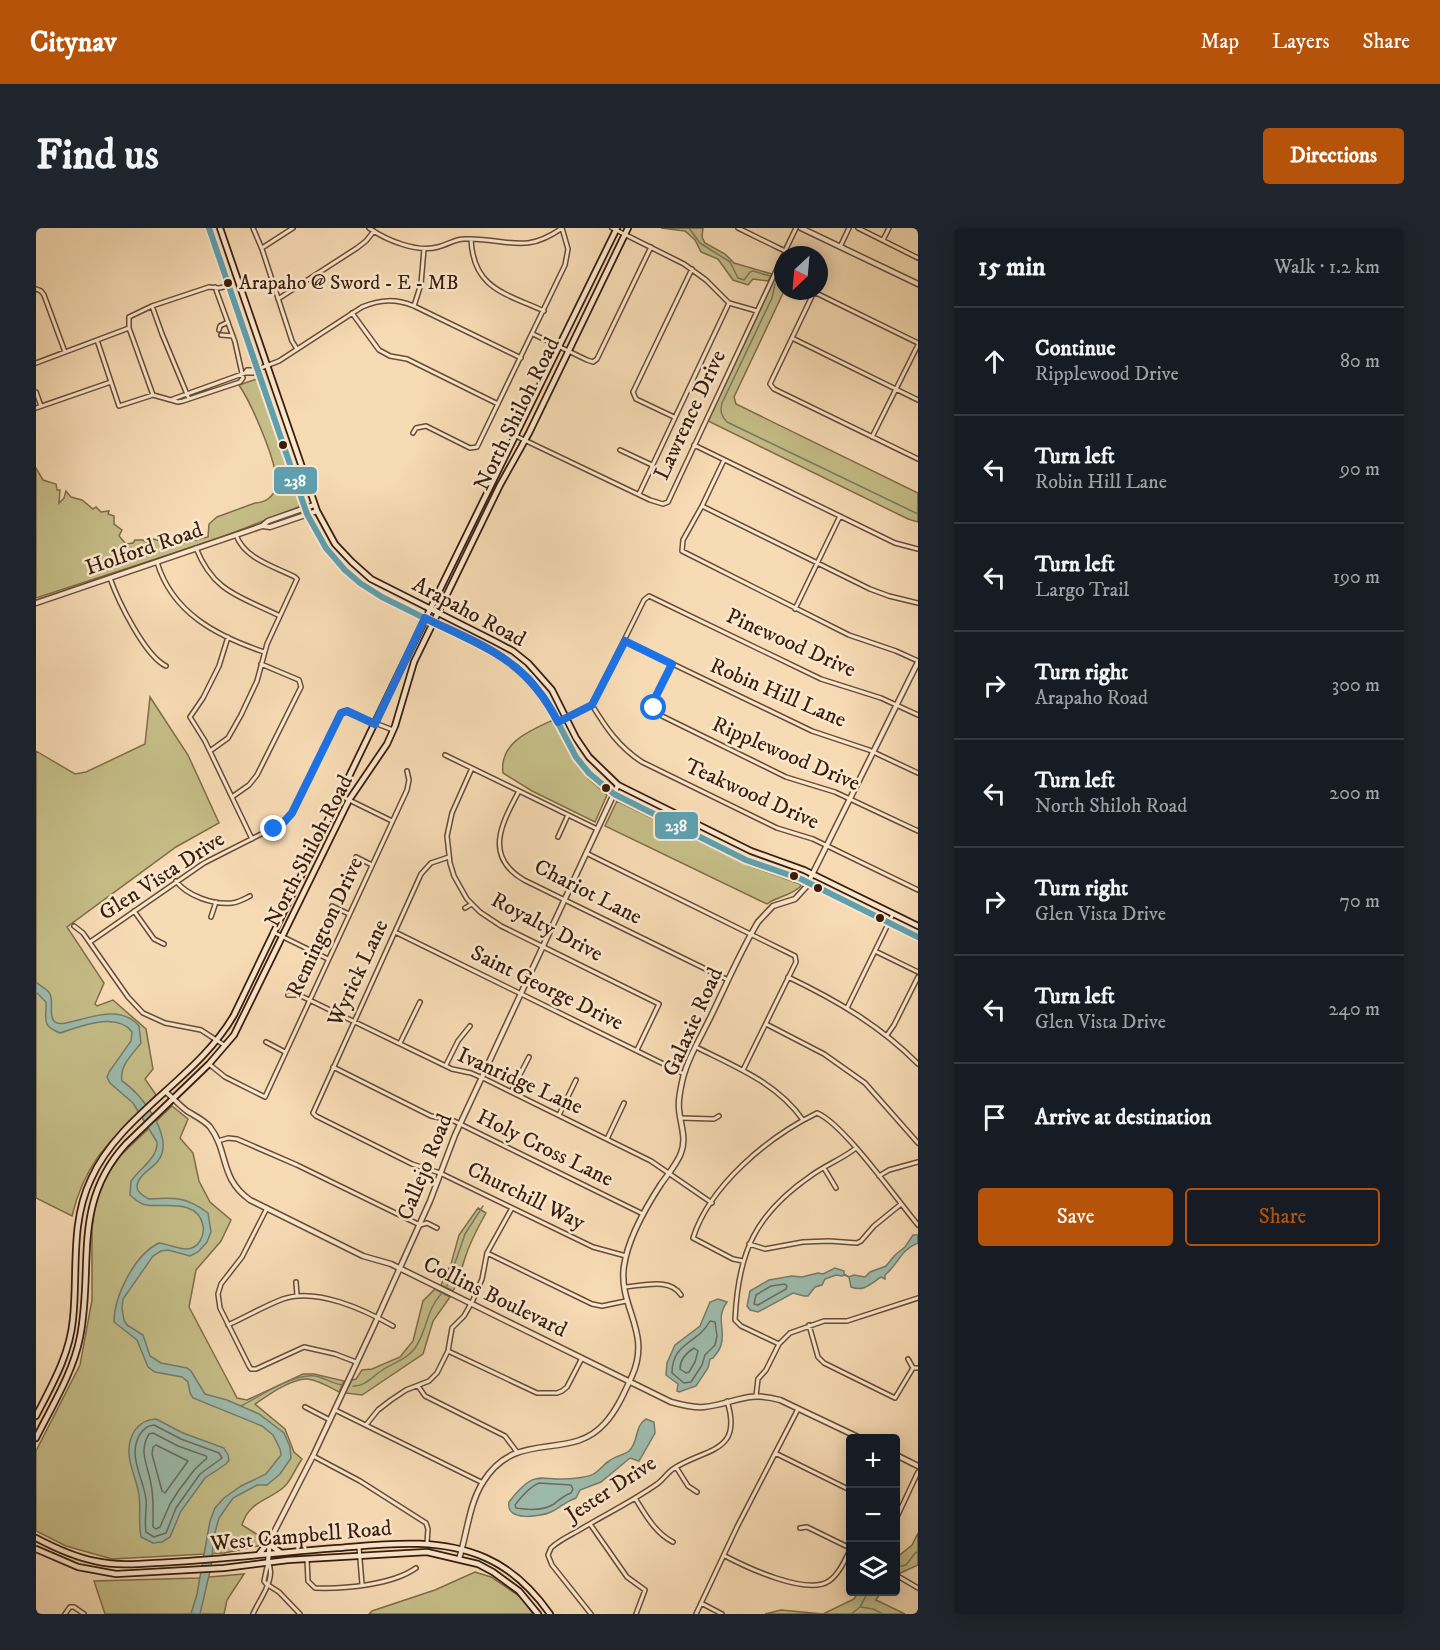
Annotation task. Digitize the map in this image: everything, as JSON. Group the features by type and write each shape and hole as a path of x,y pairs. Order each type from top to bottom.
{"main road":[{"name":"Arapaho Road","path":"209,228 307,514 322,542 343,567 374,592 497,654 517,667 540,691 570,748 584,767 614,794 746,860 809,883 918,938"},
{"name":"Arapaho Road","path":"220,228 314,505 331,538 350,560 379,584 494,641 524,659 552,690 576,738 589,757 618,785 752,851 789,863 918,926"},
{"name":"North Shiloh Road","path":"36,1438 68,1374 76,1352 82,1318 87,1225 96,1192 104,1174 118,1152 209,1064 226,1046 238,1027 349,800 383,751 393,730 411,669 628,228"},
{"name":"North Shiloh Road","path":"36,1416 59,1370 71,1334 77,1230 87,1189 97,1166 112,1145 218,1040 234,1015 615,229"},
{"path":"475,518 482,522"},
{"path":"343,567 350,560"},
{"path":"448,573 456,577"},
{"path":"517,667 524,659"},
{"path":"401,668 402,677 406,683"},
{"name":"West Campbell Road","path":"36,1538 66,1552 95,1561 140,1564 223,1559 359,1546 427,1543 462,1550 498,1564 531,1590 550,1614"},
{"path":"270,1539 273,1546 280,1552"},
{"path":"259,1554 270,1539"},
{"name":"West Campbell Road","path":"36,1549 55,1559 87,1570 116,1574 427,1552 478,1564 493,1572 519,1591 538,1614"},
{"path":"493,1572 498,1564"}],"street":[{"path":"253,228 292,341 297,349"},
{"path":"262,249 293,228"},
{"path":"369,228 424,249 438,248 462,239 531,244 546,239 562,228 566,240 567,257 544,311 477,447 470,448 426,426 416,428 413,433"},
{"path":"738,228 774,248"},
{"name":"Lawrence Drive","path":"788,246 796,228"},
{"path":"801,228 918,284"},
{"path":"840,247 849,228"},
{"path":"858,228 918,258"},
{"path":"883,240 888,228"},
{"path":"615,229 692,269 729,303 757,311"},
{"path":"278,299 357,248 374,231"},
{"path":"471,239 474,264 483,278 492,286 544,311"},
{"path":"533,333 590,361 597,359 651,247"},
{"path":"414,306 421,284 424,249"},
{"path":"675,418 636,399 633,392 692,269"},
{"name":"Lawrence Drive","path":"516,436 656,502 663,504 668,502 774,275"},
{"path":"153,395 129,328 129,317 152,306 209,287 229,286"},
{"path":"97,340 119,406 153,395 173,400 188,397 244,373 216,287"},
{"path":"36,289 44,295 65,352"},
{"path":"828,299 918,344 872,437"},
{"path":"809,300 770,384 774,389 918,459"},
{"path":"258,369 279,361 352,314 375,302 400,301 414,306 521,358"},
{"path":"638,494 729,303"},
{"path":"152,306 188,397"},
{"path":"352,314 380,350 390,356 407,359 498,405"},
{"path":"228,322 220,326 220,332 233,336"},
{"path":"36,363 129,328"},
{"path":"792,338 918,400"},
{"path":"36,408 111,382"},
{"path":"36,392 41,406"},
{"path":"694,445 895,543 918,549"},
{"path":"620,450 652,465"},
{"path":"724,460 683,540 682,551 849,635 918,661"},
{"name":"Holford Road","path":"36,603 262,526 268,521 314,505"},
{"path":"702,506 880,593 918,603"},
{"name":"Holford Road","path":"262,526 270,527 317,511"},
{"path":"795,609 840,516"},
{"path":"210,751 223,744 232,732 257,681 264,651 297,579 250,555 241,546 236,535"},
{"path":"196,548 206,570 220,585 280,616"},
{"path":"157,562 168,588 182,607 203,624 264,651"},
{"path":"110,578 122,609 156,660 166,666"},
{"name":"Pinewood Drive","path":"625,641 644,600 650,596 821,679 896,704 918,715"},
{"path":"228,637 214,676 190,717 210,751 252,839"},
{"path":"558,722 592,705 625,641"},
{"name":"Robin Hill Lane","path":"625,641 812,731 850,742 918,773"},
{"name":"Galaxie Road","path":"459,1559 471,1512 483,1483 500,1462 517,1452 537,1446 572,1443 590,1435 605,1424 629,1382 636,1363 639,1345 637,1330 626,1301 623,1268 644,1215 682,1149 684,1133 679,1099 684,1074 758,922 778,904 798,897 809,883 918,661"},
{"path":"232,797 249,785 257,775 301,683 261,664"},
{"name":"Ripplewood Drive","path":"672,664 653,703 654,708 662,716 786,777 850,798 918,831"},
{"name":"Teakwood Drive","path":"592,705 608,732 625,750 642,762 777,828 813,839 918,890"},
{"name":"Glen Vista Drive","path":"90,942 204,863 279,826 290,817 341,713 347,711 393,730"},
{"path":"445,755 597,829"},
{"name":"Royalty Drive","path":"472,768 452,813 447,836 449,857 460,887 472,904 501,926 659,1004 637,1050"},
{"name":"Remington Drive","path":"209,1064 225,1077 265,1097 408,785 407,771"},
{"name":"Callejo Road","path":"253,1614 270,1582 272,1569 268,1562 268,1553 270,1539 335,1410 420,1225 481,1077 618,785"},
{"name":"Chariot Lane","path":"519,791 501,827 499,844 502,858 512,871 519,877 564,900 728,980"},
{"path":"340,796 392,821"},
{"path":"558,837 568,815"},
{"path":"586,853 793,954 797,959 743,1070"},
{"path":"356,857 372,865"},
{"name":"Wyrick Lane","path":"316,1116 313,1113 314,1109 421,874 431,863 449,857"},
{"path":"176,881 191,894 216,902 231,903 250,896"},
{"path":"211,917 216,902"},
{"path":"465,908 472,904"},
{"path":"332,906 349,914"},
{"path":"134,911 154,939 164,944"},
{"path":"846,1008 893,914"},
{"path":"74,926 90,942 128,997 143,1013 165,1023 194,1027 226,1046"},
{"path":"273,932 328,959"},
{"name":"Saint George Drive","path":"395,932 684,1074"},
{"path":"875,951 918,972"},
{"path":"788,977 846,1008 887,1035 918,1064"},
{"path":"887,1035 918,977"},
{"name":"Ivanridge Lane","path":"288,995 295,994 309,1000 446,1066 481,1077 559,1115 651,1161 712,1203"},
{"path":"400,1043 420,1002"},
{"path":"766,1024 824,1054 865,1083 918,1143"},
{"path":"446,1066 458,1041 470,1026"},
{"path":"266,1042 285,1052"},
{"path":"696,1047 743,1070 778,1092 803,1120"},
{"path":"511,1092 529,1057"},
{"name":"Holy Cross Lane","path":"333,1067 431,1116 460,1124 644,1215"},
{"path":"559,1115 576,1080"},
{"name":"Collins Boulevard","path":"166,1092 204,1122 218,1141 225,1166 235,1187 250,1200 363,1256 400,1269 680,1405 706,1407 756,1396 780,1400 852,1434"},
{"path":"607,1139 624,1103"},
{"path":"743,1261 693,1238 701,1219 729,1180 754,1154 817,1113 856,1148 918,1225"},
{"name":"Churchill Way","path":"316,1116 412,1164 440,1173 593,1247 626,1256"},
{"path":"680,1118 714,1119 719,1116"},
{"path":"218,1141 233,1138 270,1152 420,1225 427,1223 437,1228"},
{"path":"779,1344 741,1326 735,1320 743,1261 748,1244 766,1216 783,1198 813,1174 845,1157 856,1148"},
{"path":"879,1176 889,1170 918,1162"},
{"path":"824,1168 836,1188"},
{"path":"748,1244 765,1250 803,1242 857,1243 901,1204"},
{"path":"267,1208 242,1257 219,1288 218,1300 251,1369 256,1369 304,1347 335,1354 356,1362"},
{"path":"366,1425 378,1410 406,1390 434,1377 448,1351 452,1328 464,1316 482,1279 487,1252 512,1208"},
{"path":"487,1252 592,1304 602,1306 626,1301"},
{"path":"296,1282 297,1295"},
{"path":"624,1287 665,1284 678,1290 681,1295"},
{"path":"228,1325 284,1298 297,1295 329,1298 378,1316 393,1326"},
{"path":"756,1396 758,1379 766,1370 779,1344 790,1333 824,1322 847,1321 918,1298"},
{"path":"809,1326 818,1357 824,1363 895,1398 913,1368"},
{"path":"448,1351 537,1393 556,1393 567,1388 582,1358"},
{"path":"908,1359 913,1368"},
{"path":"913,1368 918,1368"},
{"path":"418,1386 425,1396 505,1436 517,1452"},
{"name":"Jester Drive","path":"591,1614 552,1565 548,1555 555,1544 657,1485 676,1467 713,1451 724,1441 732,1423 728,1401"},
{"path":"305,1407 330,1420"},
{"path":"696,1614 798,1408"},
{"path":"335,1410 483,1483"},
{"path":"775,1454 846,1489"},
{"path":"313,1456 370,1487 426,1523 427,1543"},
{"path":"900,1457 918,1466"},
{"path":"676,1467 688,1486 697,1492"},
{"path":"900,1507 918,1473"},
{"path":"634,1498 657,1531 664,1538 673,1542"},
{"path":"590,1524 627,1577 645,1590 636,1614"},
{"path":"800,1528 807,1527 846,1547"},
{"path":"359,1546 362,1584"},
{"path":"724,1556 767,1576 819,1585 832,1579 846,1556"},
{"path":"307,1559 308,1581 313,1587 319,1588 396,1578 416,1568"},
{"path":"900,1577 918,1588"},
{"path":"267,1585 279,1592 300,1614"},
{"path":"701,1603 722,1614"},
{"path":"65,1614 70,1607 74,1606 84,1614"}],"shaded area":[{"path":"661,228 703,228 702,237 705,243 725,254 734,263 772,274 768,281 753,279 748,285 733,280 718,259 701,252 695,240 685,231"},
{"path":"774,280 774,300 780,300 734,397 736,404 918,493 918,522 908,519 708,421"},
{"path":"257,379 300,501 299,507 220,538 36,598 36,468 43,480 56,484 57,490 60,490 59,503 66,491 71,497 82,500 93,509 96,507 101,512 109,511 108,514 114,516 114,524 122,530 119,536 126,544 133,543 135,540 146,542 153,539 169,540 176,545 208,537 209,524 217,517 268,499 276,487 274,465 257,420 239,385"},
{"path":"150,697 188,755 219,823 176,847 67,927 104,983 95,1004 97,1006 113,1000 146,1029 153,1069 145,1079 156,1095 104,1149 94,1163 85,1178 72,1216 36,1198 36,751 75,774 86,772 145,744"},
{"path":"553,720 572,758 589,779 607,795 595,822 532,791 503,773 506,754 517,739"},
{"path":"617,801 750,866 801,886 767,904 605,826"},
{"path":"172,1106 188,1119 180,1138 193,1153 199,1181 210,1202 231,1220 221,1241 196,1270 189,1307 237,1398 247,1400 303,1374 314,1374 344,1381 339,1392 324,1384 301,1379 280,1388 255,1404 285,1429 294,1452 302,1459 284,1487 254,1506 245,1517 242,1525 258,1535 261,1539 258,1546 224,1553 112,1559 66,1546 36,1531 36,1451 80,1365 92,1300 92,1228 95,1205 103,1180 120,1156"},
{"path":"478,1208 486,1213 469,1246 453,1291 441,1285 451,1264 459,1235"},
{"path":"435,1289 450,1297 433,1321 423,1354 362,1395 345,1393 352,1380 356,1379 362,1370 372,1369 400,1357 413,1341 423,1301"},
{"path":"918,1533 918,1565 900,1573 900,1555 912,1545"},
{"path":"475,1572 491,1577 522,1598 533,1614 369,1614 435,1590"},
{"path":"244,1574 227,1600 224,1614 105,1614 94,1581 198,1578"},
{"path":"856,1596 878,1596 876,1600 905,1614 823,1614 854,1599"},
{"path":"781,1610 823,1614 765,1614"}],"water":[{"path":"36,982 50,994 52,1016 55,1022 61,1024 105,1014 117,1014 129,1018 139,1026 141,1043 122,1070 122,1081 138,1095 154,1117 163,1140 158,1161 140,1178 138,1191 149,1199 166,1198 187,1201 208,1213 211,1232 207,1242 198,1252 190,1256 168,1250 153,1256 123,1299 124,1320 127,1325 143,1335 150,1356 161,1363 187,1368 205,1394 227,1400 259,1414 284,1433 290,1447 291,1458 280,1474 267,1485 257,1485 233,1498 219,1518 200,1614 191,1614 197,1594 210,1521 215,1508 224,1498 241,1486 266,1474 281,1455 280,1449 273,1435 262,1426 193,1398 188,1382 182,1377 155,1372 148,1367 137,1340 114,1322 122,1288 142,1256 159,1243 183,1249 194,1247 202,1237 203,1225 200,1217 187,1208 146,1205 130,1195 131,1181 152,1158 157,1148 157,1142 133,1103 110,1083 107,1077 131,1041 132,1032 117,1022 98,1022 60,1033 54,1030 47,1024 46,1002 36,992"},
{"path":"913,1235 918,1235 918,1243 903,1254 885,1275 885,1279 881,1277 860,1289 851,1287 849,1277 854,1275 865,1277 870,1272 886,1266 905,1247"},
{"path":"835,1268 844,1271 844,1274 849,1277 836,1275 825,1279 822,1285 815,1287 808,1296 793,1293 758,1312 750,1310 747,1306 750,1291 769,1280 823,1274"},
{"path":"718,1299 727,1302 721,1319 722,1339 718,1352 710,1359 708,1368 696,1386 679,1392 677,1391 678,1384 666,1375 667,1363 675,1345 700,1326 710,1302"},
{"path":"156,1419 183,1433 224,1448 229,1460 205,1478 181,1511 170,1537 162,1542 153,1543 141,1537 139,1495 129,1447 135,1430 144,1422"},
{"path":"646,1419 654,1422 655,1433 639,1461 630,1458 601,1482 580,1490 576,1498 551,1512 524,1516 512,1513 509,1502 519,1490 534,1479 589,1476 611,1459 629,1451 642,1422"}],"waterway":[{"path":"689,228 700,243 730,262 738,278 744,280 753,271 770,276"},
{"path":"774,289 772,298 722,403 723,418 727,422 918,514"},
{"path":"447,1286 465,1234 483,1206"},
{"path":"353,1386 364,1383 412,1352 419,1342 432,1307 441,1294"},
{"path":"241,1406 267,1391 306,1376 315,1376 343,1385"},
{"path":"900,1566 906,1565 916,1552 918,1553"},
{"path":"851,1614 860,1607 866,1596"},
{"path":"861,1607 883,1614"}],"transit line":[{"name":"238","path":"209,228 307,514 326,548 345,570 382,597 497,654 516,666 545,698 576,757 589,773 614,794 746,860 801,879 918,937"}],"place":[{"name":"Arapaho @ Sword - E - MB","path":"228,283"}],"route":[{"path":"274,829 290,817 341,713 347,711 375,724 425,618 516,666 540,691 558,722 592,705 625,641 672,664 653,703 654,708"}]}
